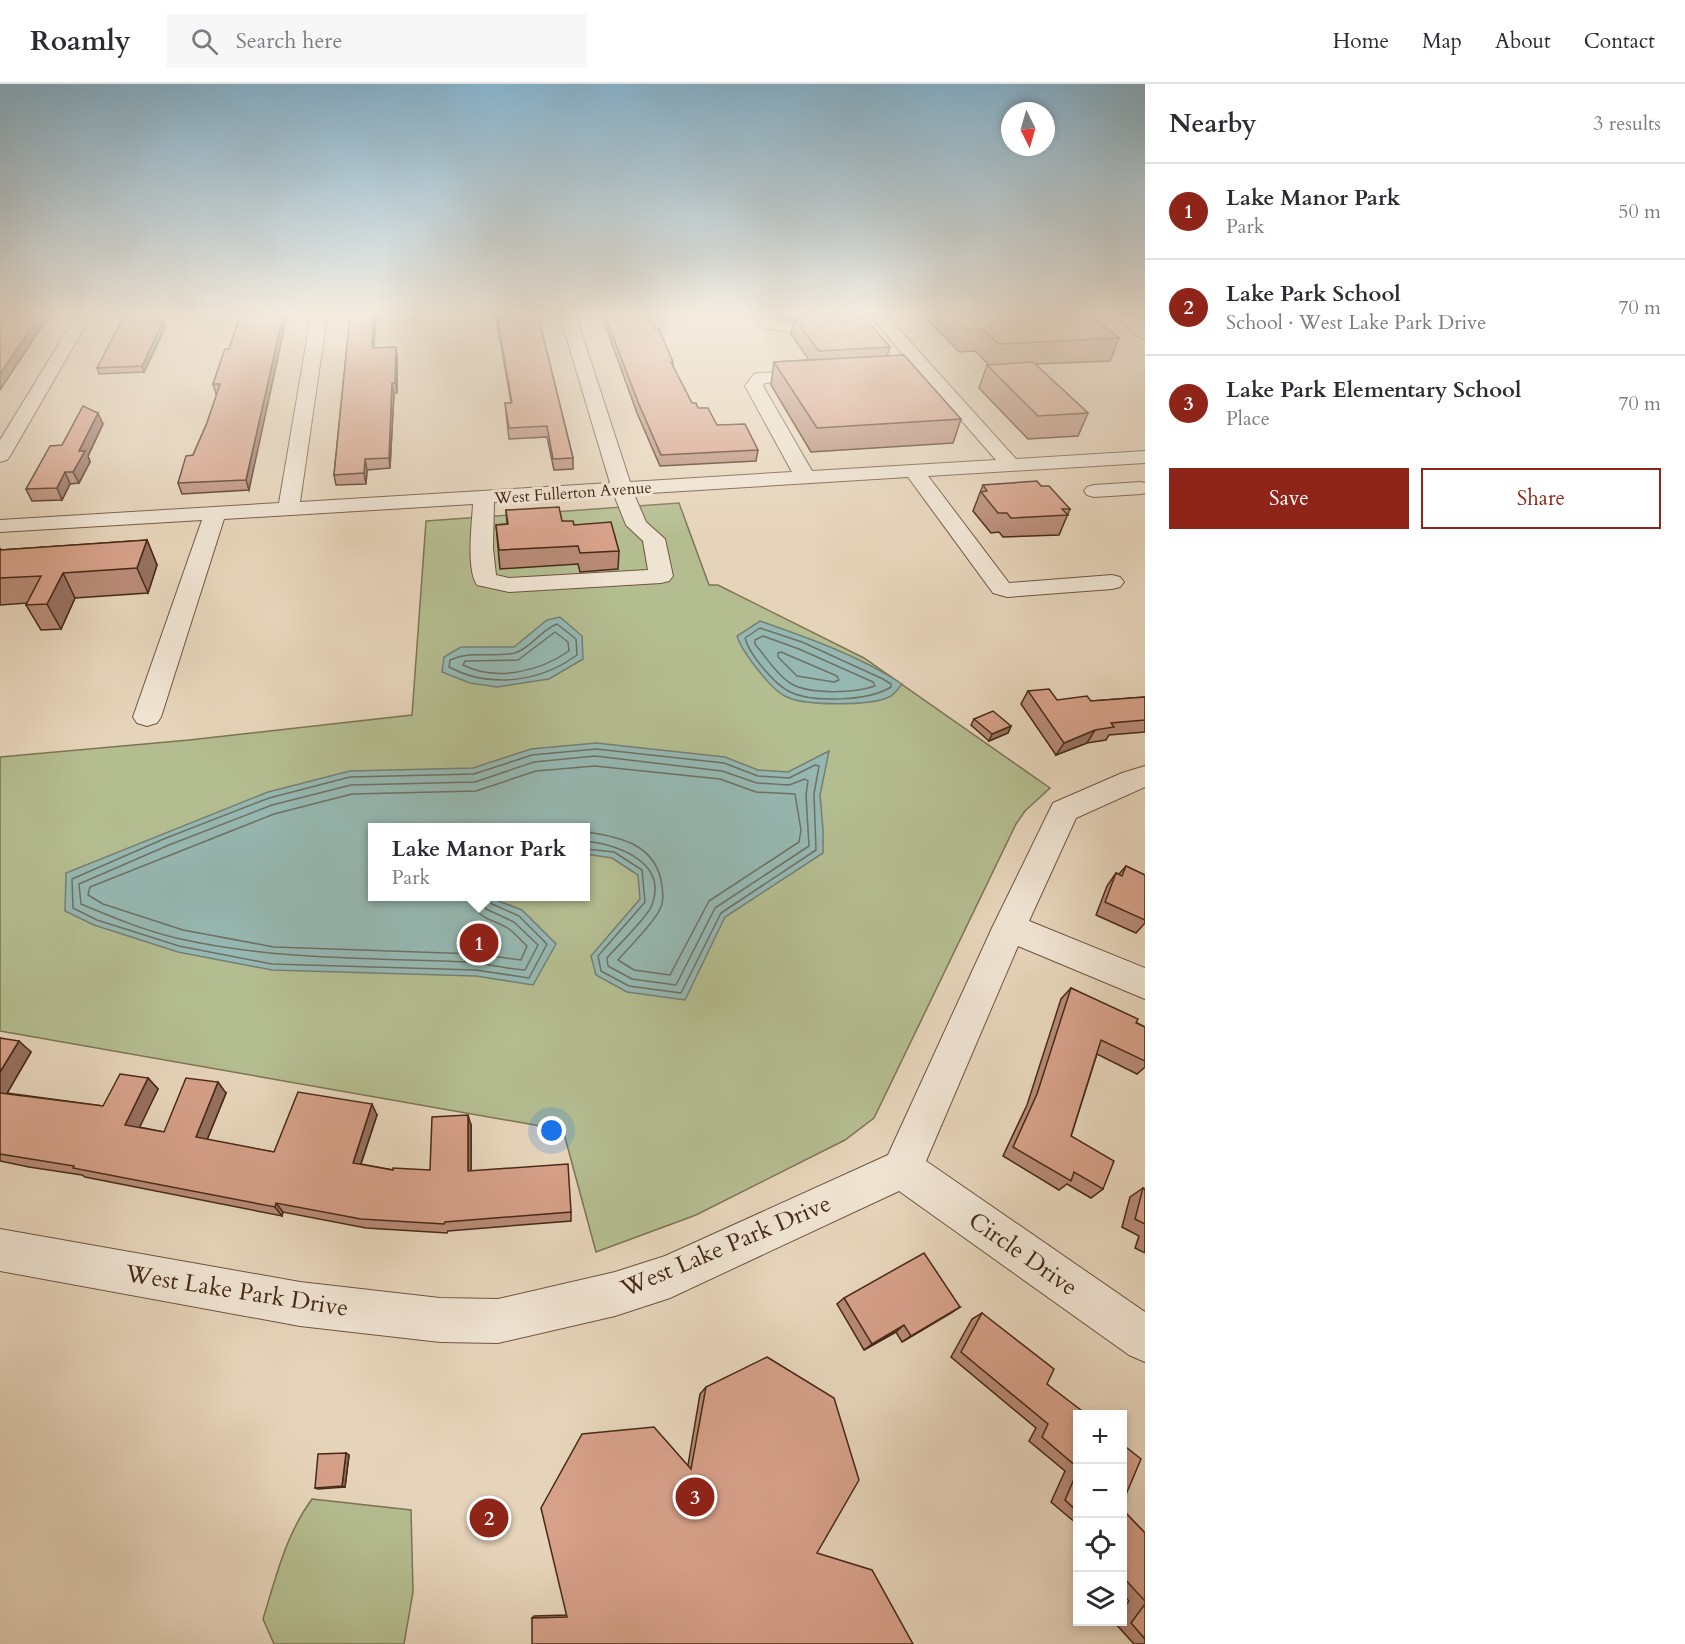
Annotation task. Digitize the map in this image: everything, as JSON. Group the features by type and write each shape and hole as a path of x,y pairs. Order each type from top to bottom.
{"street":[{"path":"0,456 40,389"},
{"path":"288,510 307,389"},
{"path":"484,498 482,548 485,580 509,585 661,576 654,539 637,525 622,490 591,389"},
{"path":"756,389 806,479"},
{"path":"943,389 1012,466"},
{"name":"West Fullerton Avenue","path":"0,526 915,473 1145,457"},
{"path":"1114,459 1144,495"},
{"path":"915,473 1001,588 1007,590 1112,582"},
{"path":"1095,491 1144,495"},
{"path":"1117,506 1144,495"},
{"path":"147,717 214,514"},
{"path":"902,1169 1009,928 1064,811 1131,780 1145,776"},
{"path":"1009,928 1145,984"},
{"name":"West Lake Park Drive","path":"0,1250 300,1304 440,1320 498,1321 615,1294 669,1276 902,1169"},
{"name":"Circle Drive","path":"902,1169 1145,1339"}],"green space":[{"path":"679,503 709,585 718,585 864,658 1050,788 1025,811 1016,824 874,1118 845,1140 696,1215 596,1252 563,1130 0,1031 0,757 189,740 412,715 426,521"},
{"path":"312,1499 411,1510 413,1592 404,1644 274,1644 263,1619 288,1541"}],"water":[{"path":"560,617 582,636 583,659 549,679 497,687 470,683 442,672 444,657 461,647 514,647 547,620"},
{"path":"760,621 851,656 902,684 891,696 868,702 822,703 787,697 758,670 737,636"},
{"path":"596,743 725,757 758,770 788,772 829,751 820,795 823,853 725,917 685,1000 627,992 596,975 591,956 640,899 638,875 612,858 590,855 590,823 368,823 368,901 498,901 522,910 556,944 533,985 476,976 272,970 178,952 94,925 65,911 66,873 268,792 350,771 473,768 531,749"}],"building":[{"path":"218,389 267,389 246,480 178,483 186,456 193,455"},
{"path":"343,389 392,389 389,458 365,459 364,473 334,475"},
{"path":"510,389 556,389 573,458 553,459 547,426 509,428 505,403 512,403"},
{"path":"633,389 685,389 692,403 696,403 698,408 708,408 717,425 745,424 758,450 661,455"},
{"path":"791,389 934,389 961,419 817,428"},
{"path":"1011,389 1062,389 1088,413 1038,416"},
{"path":"83,406 98,413 79,451 85,451 73,472 65,472 57,488 26,489 50,446 62,445"},
{"path":"1037,481 1041,486 1049,486 1070,509 1062,509 1068,515 1011,518 1007,513 998,513 981,492 987,491 983,485"},
{"path":"559,507 562,521 573,521 574,525 611,522 619,551 580,553 578,546 499,550 496,525 508,524 506,510"},
{"path":"147,540 137,568 63,573 47,604 26,605 41,576 0,578 0,550"},
{"path":"1049,689 1057,700 1087,696 1091,701 1145,697 1145,720 1111,723 1114,727 1095,730 1064,743 1028,691"},
{"path":"993,711 1011,726 992,734 974,719"},
{"path":"1126,866 1145,875 1145,920 1105,902 1116,873 1122,876"},
{"path":"1071,988 1138,1019 1136,1023 1145,1027 1145,1061 1101,1040 1071,1136 1114,1161 1103,1189 1074,1172 1071,1181 1013,1147 1037,1094"},
{"path":"0,1038 19,1041 0,1072"},
{"path":"120,1074 148,1078 125,1125 164,1132 186,1078 218,1082 196,1137 274,1152 298,1092 372,1104 353,1163 393,1170 393,1168 430,1170 432,1117 468,1115 468,1171 568,1164 571,1212 445,1222 444,1224 361,1219 276,1203 275,1207 73,1168 74,1166 0,1154 0,1093 103,1106"},
{"path":"1143,1188 1145,1189 1145,1224 1135,1219"},
{"path":"924,1253 960,1307 911,1336 904,1325 872,1344 844,1298"},
{"path":"982,1313 1054,1369 1047,1384 1081,1410 1073,1410 1073,1464 1042,1437 1048,1424 961,1352"},
{"path":"767,1357 834,1398 859,1480 817,1553 872,1570 913,1644 532,1644 532,1618 567,1617 541,1508 582,1434 654,1427 691,1469 706,1387"},
{"path":"1127,1448 1141,1459 1127,1492"},
{"path":"346,1453 342,1486 315,1488 318,1454"},
{"path":"1073,1481 1073,1507 1065,1500"},
{"path":"1127,1514 1145,1533 1145,1601 1127,1581"},
{"path":"1145,1604 1145,1639 1131,1623"}],"place":[{"name":"Lake Manor Park","path":"479,943"},
{"name":"Lake Park Elementary School","path":"695,1497"},
{"name":"Lake Park School","path":"489,1518"}]}
